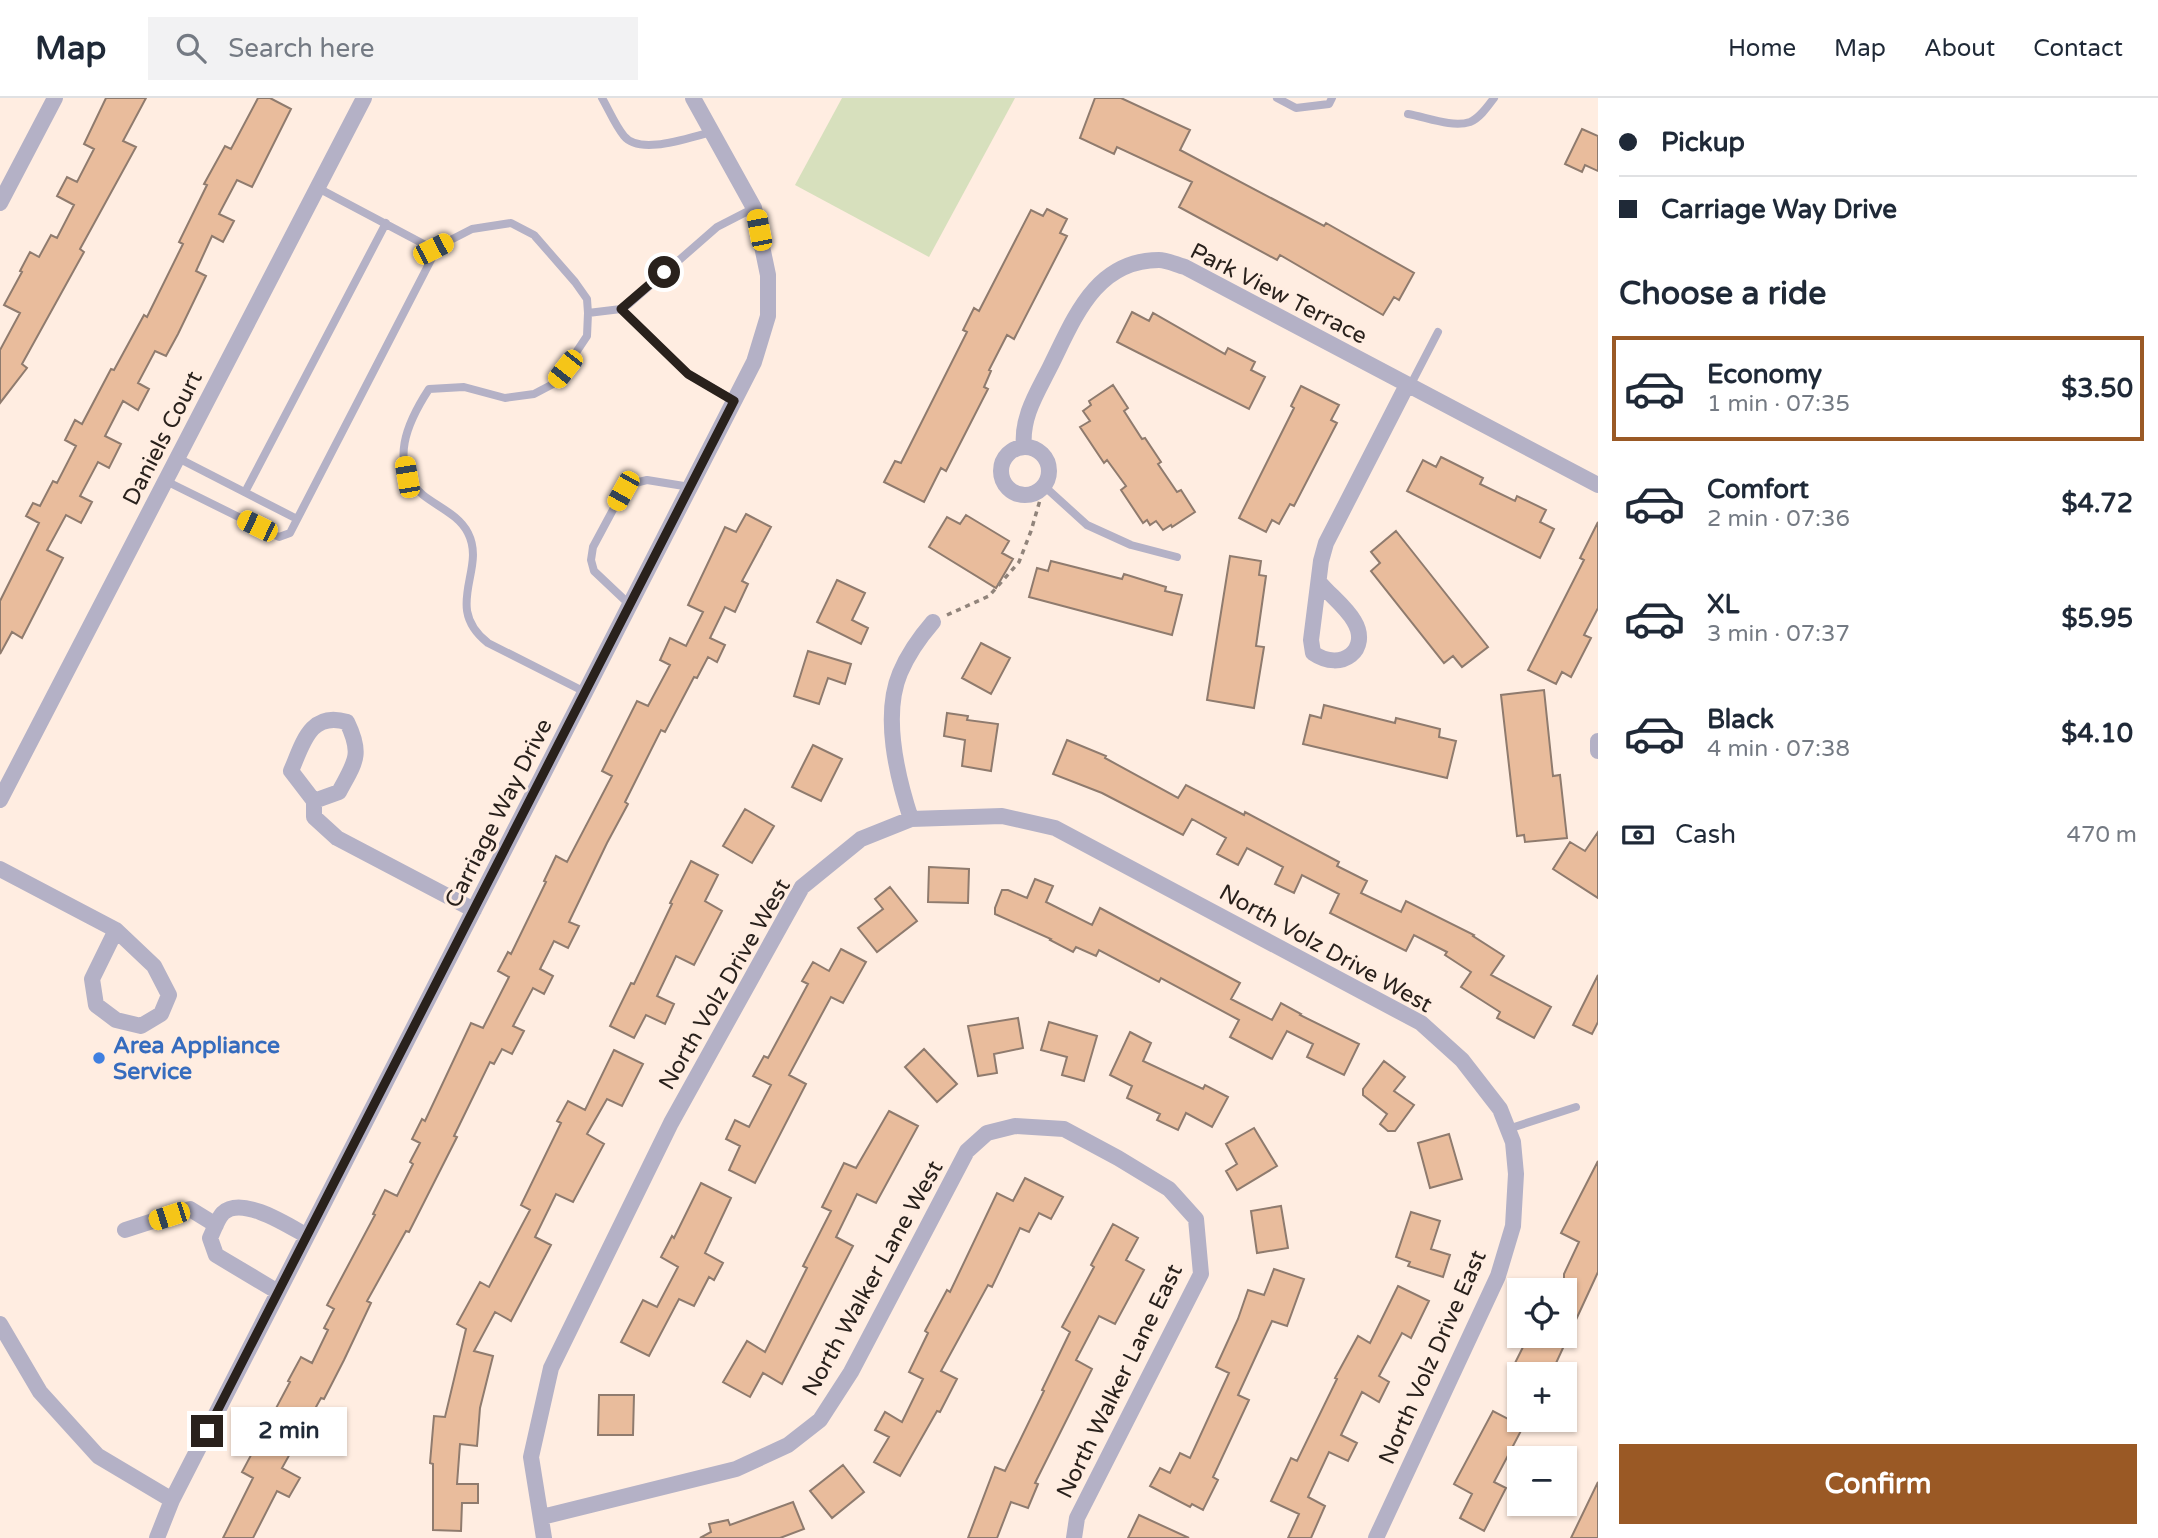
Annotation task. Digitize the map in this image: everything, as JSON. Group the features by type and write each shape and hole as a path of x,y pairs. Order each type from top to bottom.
{"street":[{"path":"0,201 55,98"},
{"name":"Daniels Court","path":"0,800 364,98"},
{"name":"Carriage Way Drive","path":"157,1538 172,1500 754,362 768,316 768,275 754,208 693,98"},
{"name":"Park View Terrace","path":"1024,447 1022,434 1027,414 1082,305 1097,284 1116,272 1137,264 1160,260 1185,267 1598,485"},
{"path":"1320,583 1354,621 1360,636 1347,659 1336,662 1324,660 1313,653 1311,640 1321,561 1326,543 1408,385"},
{"path":"1024,447 1037,450 1049,467 1049,478 1043,487 1031,495 1018,495 1009,490 1002,481 1000,471 1003,461 1011,451 1024,447"},
{"path":"911,818 898,778 892,712 899,674 917,642 933,622"},
{"path":"314,801 339,792 355,761 357,742 347,722 334,718 321,720 307,736 291,771 314,801 314,817 337,838 474,910"},
{"path":"1598,741 1598,751"},
{"name":"North Volz Drive West","path":"544,1538 531,1458 551,1368 671,1123 802,887 861,839 911,818 1002,816 1055,828 1421,1023 1462,1060 1500,1109"},
{"path":"0,869 116,930 155,966 169,995 161,1014 141,1026 116,1020 96,1005 92,979 116,930"},
{"name":"North Volz Drive East","path":"1376,1538 1498,1276 1513,1226 1516,1174 1513,1142 1500,1109"},
{"name":"North Walker Lane West","path":"542,1517 736,1469 788,1445 820,1420 851,1372 967,1151 987,1133 1015,1126 1064,1129 1118,1158"},
{"name":"North Walker Lane East","path":"1074,1538 1077,1518 1201,1274 1196,1219 1169,1188 1118,1158"},
{"path":"278,1292 216,1255 210,1238 216,1225 224,1212 236,1207 257,1210 307,1236"},
{"path":"125,1230 190,1209 216,1225"},
{"path":"0,1324 40,1392 98,1455 172,1500"}],"lane":[{"path":"602,98 624,137 634,144 648,146 712,132"},
{"path":"1277,98 1296,107 1329,104 1332,98"},
{"path":"1408,114 1454,123 1470,122 1481,114 1494,98"},
{"path":"318,188 433,249"},
{"path":"588,313 621,309 717,227 754,208"},
{"path":"245,492 386,223"},
{"path":"433,249 472,229 511,223 534,235 587,299 587,336 553,384 534,394 505,398 464,387 429,389 413,413 402,445 407,477 422,494 453,516 469,534 472,553 467,614 477,634 488,643 586,692"},
{"path":"166,481 279,537 290,533 432,258 433,249"},
{"path":"621,309 688,374 734,401"},
{"path":"1408,385 1438,332"},
{"path":"178,458 297,519"},
{"path":"630,605 594,571 591,560 593,547 623,491 635,483 647,480 690,487"},
{"path":"1043,487 1087,525 1131,545 1177,557"},
{"path":"1508,1129 1576,1107"}],"path":[{"path":"933,622 989,596 1019,562 1043,487"}],"green space":[{"path":"842,98 1015,98 929,257 795,185"}],"building":[{"path":"106,98 146,98 123,141 136,147 80,249 84,252 22,364 27,368 0,403 0,350 20,313 4,305 30,252 39,257 51,235 57,238 74,205 57,196 67,177 77,182 94,149 84,144"},
{"path":"258,98 270,98 291,109 252,187 237,180 219,214 234,221 223,242 212,236 196,271 206,276 178,334 166,356 155,351 138,383 149,389 138,410 123,401 105,436 121,444 109,468 98,462 80,496 92,502 81,523 66,515 47,550 63,558 22,638 12,632 0,654 0,601 39,523 26,516 33,503 40,506 53,481 57,483 76,446 65,440 75,420 82,424 111,369 114,370 144,315 147,317 183,244 179,242 207,185 204,184 225,146 231,149"},
{"path":"1095,98 1121,98 1190,130 1180,150 1324,226 1326,223 1414,273 1399,300 1394,297 1383,315 1280,255 1277,260 1179,207 1192,182 1117,147 1114,154 1080,138"},
{"path":"1582,129 1598,136 1598,171 1585,165 1582,172 1565,164"},
{"path":"1047,209 1067,219 1060,233 1067,236 1014,339 1007,335 989,370 991,371 984,387 988,389 946,471 941,468 924,502 884,482 895,461 901,463 967,332 963,330 974,308 979,311 1031,210 1043,216"},
{"path":"1132,312 1149,321 1153,313 1225,354 1228,348 1255,362 1251,370 1265,377 1249,409 1117,342"},
{"path":"1113,385 1128,408 1124,411 1161,462 1158,464 1177,492 1181,490 1195,512 1172,527 1171,525 1163,530 1156,521 1150,525 1147,520 1143,523 1121,490 1126,486 1107,460 1104,463 1080,427 1090,421 1083,411 1091,405 1089,401"},
{"path":"1301,386 1339,405 1331,420 1337,423 1294,506 1290,504 1279,524 1272,520 1266,532 1239,518 1294,408 1291,406"},
{"path":"1441,457 1483,478 1480,484 1515,501 1517,496 1546,510 1540,522 1554,529 1540,558 1407,491 1423,460 1436,467"},
{"path":"746,514 771,527 742,581 748,584 735,612 725,607 710,638 725,645 717,662 708,657 697,678 694,677 665,732 661,730 625,802 628,804 569,922 579,926 568,948 554,941 540,969 553,976 544,994 533,988 513,1026 524,1031 512,1054 502,1049 494,1064 490,1062 454,1136 457,1137 409,1232 406,1231 367,1301 371,1303 344,1360 282,1468 300,1478 289,1497 277,1491 253,1538 223,1538 253,1478 242,1472 301,1357 312,1363 328,1330 324,1328 334,1309 327,1305 375,1215 373,1214 385,1190 397,1196 420,1143 412,1139 422,1119 425,1121 471,1023 483,1028 509,977 498,971 508,952 511,954 556,856 567,862 612,776 602,771 637,701 648,706 670,665 660,660 670,638 686,646 703,612 688,605 725,527 736,532"},
{"path":"966,515 1009,541 1002,553 1013,559 996,588 929,547 947,517 960,524"},
{"path":"1598,522 1598,608 1584,635 1591,638 1571,677 1562,672 1556,684 1528,670 1584,560 1580,558"},
{"path":"1396,531 1488,647 1462,667 1453,656 1444,663 1371,571 1380,563 1371,552"},
{"path":"1230,556 1261,561 1259,575 1266,576 1256,646 1264,647 1254,708 1207,700"},
{"path":"1051,561 1122,579 1124,574 1182,595 1172,635 1029,597 1037,568 1048,571"},
{"path":"837,580 865,593 852,620 868,628 861,644 817,622"},
{"path":"981,643 1010,658 991,694 962,678"},
{"path":"808,651 851,664 845,684 828,678 819,704 794,696"},
{"path":"1544,690 1553,776 1560,775 1567,838 1525,842 1524,835 1517,836 1501,695"},
{"path":"1324,705 1395,723 1396,718 1440,729 1439,737 1456,741 1447,778 1303,744 1310,715 1321,718"},
{"path":"947,713 968,716 967,720 998,724 991,771 962,766 965,740 944,736"},
{"path":"1067,740 1106,756 1105,758 1178,798 1186,785 1244,815 1245,812 1339,862 1337,866 1367,881 1361,893 1401,912 1406,901 1474,935 1504,956 1491,975 1551,1007 1534,1038 1497,1018 1500,1012 1461,987 1471,972 1445,955 1447,952 1414,935 1406,951 1330,913 1339,894 1302,875 1294,893 1275,884 1283,867 1247,848 1238,865 1217,854 1226,838 1192,819 1183,835 1102,793 1053,774"},
{"path":"813,745 842,759 821,801 792,787"},
{"path":"745,809 774,826 752,863 723,846"},
{"path":"1598,832 1598,898 1553,869 1570,842 1585,851"},
{"path":"691,861 718,875 705,901 722,911 694,965 676,956 657,996 674,1004 665,1024 646,1015 634,1038 610,1026 631,983 634,984"},
{"path":"929,867 969,869 968,903 928,902"},
{"path":"1035,879 1053,886 1046,902 1092,925 1100,908 1240,983 1231,999 1272,1020 1281,1003 1359,1044 1344,1075 1307,1057 1313,1044 1287,1031 1272,1059 1230,1037 1239,1020 1161,978 1159,982 1099,950 1096,956 1076,947 1073,952 995,914 1002,890 1027,898"},
{"path":"890,887 917,921 877,952 858,928 883,909 875,899"},
{"path":"841,949 866,962 843,1003 831,997 789,1075 806,1084 755,1183 729,1170 740,1146 726,1139 735,1120 749,1127 771,1085 753,1076 764,1056 768,1058 808,984 802,981 813,962 829,971"},
{"path":"1598,975 1598,1022 1592,1034 1573,1025"},
{"path":"1018,1018 1023,1048 994,1054 997,1073 978,1076 968,1026"},
{"path":"1049,1022 1097,1036 1084,1081 1062,1075 1067,1057 1041,1050"},
{"path":"1130,1032 1151,1043 1143,1061 1203,1089 1205,1085 1228,1097 1212,1127 1186,1113 1178,1130 1157,1120 1160,1114 1127,1098 1132,1086 1110,1075"},
{"path":"924,1049 957,1084 937,1102 905,1067"},
{"path":"614,1050 643,1064 622,1106 607,1099 587,1134 604,1144 573,1202 556,1194 535,1237 551,1245 511,1321 495,1312 474,1351 493,1356 480,1408 477,1446 460,1444 457,1484 478,1484 478,1503 462,1503 461,1531 433,1530 433,1464 430,1463 434,1416 445,1417 466,1329 457,1324 480,1282 489,1287 530,1210 521,1205 561,1123 557,1121 568,1101 585,1110"},
{"path":"1384,1061 1405,1077 1394,1091 1414,1105 1395,1131 1388,1131 1380,1124 1387,1114 1363,1095 1363,1089"},
{"path":"889,1111 918,1126 876,1203 857,1194 836,1237 853,1246 782,1384 763,1373 750,1397 723,1382 747,1341 765,1352 807,1268 803,1266 831,1211 822,1207 844,1163 856,1168"},
{"path":"1254,1128 1277,1166 1237,1190 1226,1171 1237,1164 1226,1144"},
{"path":"1449,1134 1462,1179 1430,1188 1418,1143"},
{"path":"1598,1161 1598,1272 1577,1318 1577,1278 1564,1278 1564,1274 1579,1242 1561,1233"},
{"path":"1025,1178 1063,1197 1051,1219 1039,1213 1029,1232 1020,1228 992,1287 988,1285 941,1371 957,1379 900,1476 874,1462 889,1437 875,1430 885,1412 902,1422 923,1379 909,1372 928,1333 925,1331 947,1290 950,1292 997,1193 1013,1201"},
{"path":"701,1183 731,1198 705,1253 723,1263 714,1280 709,1277 694,1306 679,1299 649,1356 621,1342 643,1300 657,1307 678,1267 661,1257 672,1236 674,1238"},
{"path":"1281,1206 1288,1248 1257,1253 1251,1211"},
{"path":"1411,1212 1440,1221 1431,1249 1450,1255 1443,1277 1408,1266 1410,1262 1396,1257"},
{"path":"1113,1224 1138,1238 1126,1260 1144,1270 1115,1324 1099,1316 1076,1360 1092,1369 1035,1483 1038,1484 1028,1508 1011,1502 997,1538 968,1538 995,1467 1005,1471 1044,1391 1042,1390 1070,1332 1062,1327"},
{"path":"1274,1269 1304,1279 1287,1326 1272,1321 1238,1395 1249,1400 1213,1477 1218,1480 1203,1510 1192,1504 1190,1507 1150,1486 1160,1468 1170,1473 1180,1453 1190,1458 1229,1373 1216,1367 1248,1290 1264,1295"},
{"path":"1398,1286 1429,1301 1411,1338 1402,1333 1379,1376 1389,1382 1379,1402 1362,1392 1341,1435 1357,1443 1348,1461 1329,1452 1308,1497 1325,1506 1311,1538 1288,1538 1299,1514 1271,1501 1291,1458 1297,1461 1337,1379 1335,1378 1358,1336 1370,1343"},
{"path":"1522,1348 1563,1348 1557,1362 1516,1362"},
{"path":"599,1395 634,1395 633,1435 598,1435"},
{"path":"1493,1411 1507,1418 1507,1432 1520,1432 1513,1446 1507,1446 1507,1457 1494,1482 1506,1488 1484,1531 1460,1518 1472,1494 1454,1484"},
{"path":"843,1465 864,1492 832,1518 810,1491"},
{"path":"1598,1482 1598,1538 1571,1538"},
{"path":"793,1502 804,1529 780,1538 700,1538 711,1532 709,1524 728,1520 730,1525"},
{"path":"1139,1515 1189,1538 1128,1538"}],"place":[{"name":"Area Appliance Service","path":"99,1058"}],"route":[{"path":"207,1431 734,401 688,374 621,309 664,272"}]}
